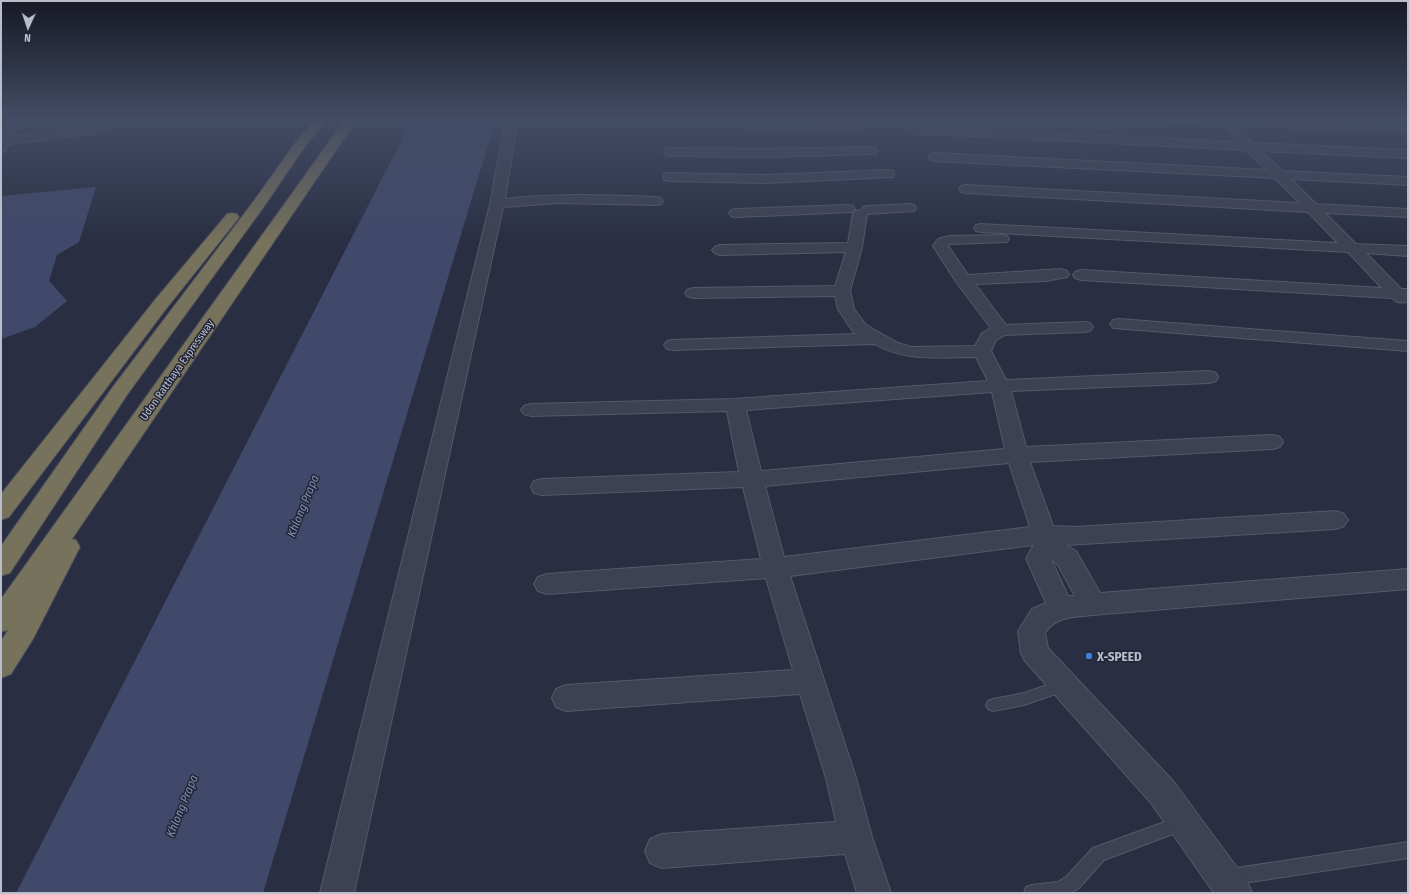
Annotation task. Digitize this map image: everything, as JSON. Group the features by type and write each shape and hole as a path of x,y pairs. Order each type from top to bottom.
{"highway":[{"path":"1,511 160,305 242,206 285,160"},
{"path":"1,566 119,392 258,205 290,160"},
{"name":"Udon Ratthaya Expressway","path":"1,621 323,160"},
{"path":"1,665 23,631 111,465"}],"street":[{"path":"336,893 497,204 505,160"},
{"path":"833,160 844,177 856,204 855,248 842,292 846,309 860,329 876,340 892,347 911,352 982,351"},
{"path":"988,160 1278,173 1408,181"},
{"path":"1264,160 1350,248 1404,288 1408,305"},
{"path":"1279,160 1387,264"},
{"path":"1034,162 1050,194"},
{"path":"669,177 766,179 888,174"},
{"path":"966,189 1408,213"},
{"path":"497,204 569,198 656,201"},
{"path":"736,213 856,204 908,208"},
{"path":"981,228 1408,251"},
{"path":"1001,330 963,280 940,246 943,242 949,240 1011,239"},
{"path":"720,250 855,248"},
{"path":"963,280 1019,278 1061,274"},
{"path":"1081,274 1404,288"},
{"path":"693,293 842,292"},
{"path":"1119,324 1408,346"},
{"path":"982,351 988,337 1001,330 1084,327"},
{"path":"673,345 876,340"},
{"path":"982,351 1000,386 1017,455 1045,540 1067,558 1093,604"},
{"path":"531,410 735,405 1000,386 1209,376"},
{"path":"735,405 774,568 841,778 856,837 874,893"},
{"path":"542,487 752,479 1017,455 1273,442"},
{"path":"547,584 774,568 994,540 1045,540 1076,536 1336,520"},
{"path":"1045,540 1038,558 1061,608"},
{"path":"1230,885 1162,792 1035,653 1031,632 1041,617 1061,608 1093,604 1408,579"},
{"path":"566,698 811,681"},
{"path":"662,851 856,837"}],"lane":[{"path":"993,705 1024,699 1064,685"},
{"path":"1032,893 1061,890 1073,882 1099,854 1184,822"},
{"path":"1230,885 1408,850"}],"water":[{"name":"Khlong Prapa","path":"392,160 483,160 263,893 16,893"},
{"path":"96,187 79,242 57,255 49,281 67,301 35,327 1,339 1,196"}],"place":[{"name":"X-SPEED","path":"1089,656"}]}
